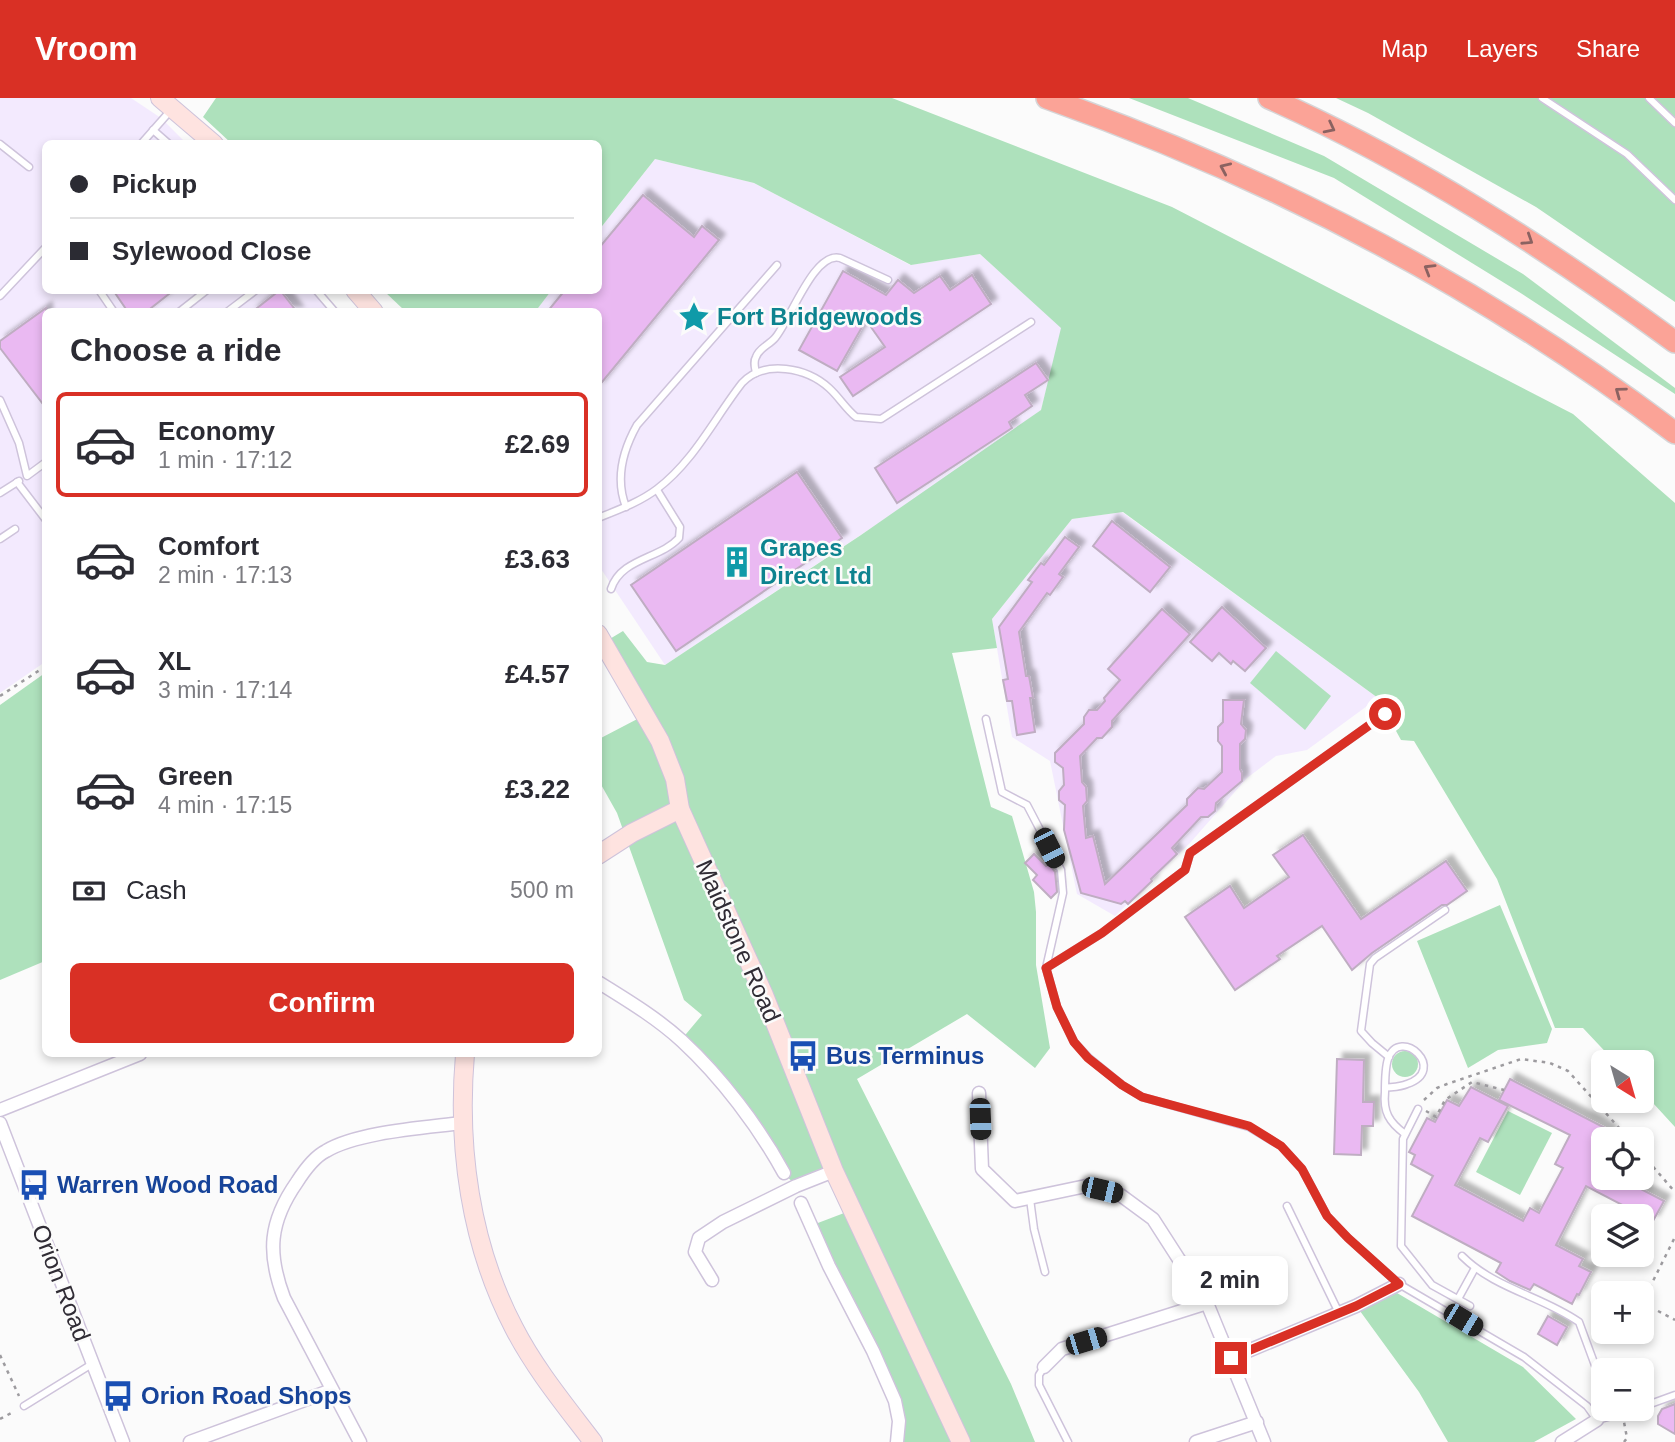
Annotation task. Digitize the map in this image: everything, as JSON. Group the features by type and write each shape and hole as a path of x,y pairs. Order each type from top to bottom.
{"highway":[{"path":"1048,98 1224,167 1419,263 1590,370 1675,433"},
{"path":"1269,98 1382,155 1514,232 1590,280 1675,342"}],"main road":[{"path":"166,103 209,140"},
{"path":"358,294 371,308"},
{"name":"Maidstone Road","path":"602,641 660,741 675,779 680,809 764,995 834,1171 961,1442"},
{"path":"602,852 632,832 680,809"},
{"path":"465,1057 461,1123 472,1217 493,1280 513,1327 535,1363 593,1442"}],"street":[{"path":"602,985 653,1018 700,1060 746,1114 784,1173"},
{"path":"0,1110 132,1057"},
{"path":"979,1093 982,1170 1015,1201 1086,1186 1119,1194 1153,1219 1208,1303 1264,1442"},
{"name":"Orion Road","path":"0,1123 123,1442"},
{"path":"360,1442 284,1298 275,1273 272,1248 276,1224 285,1199 304,1171 325,1151 363,1138 461,1123"},
{"path":"712,1280 695,1252 699,1238 723,1222 796,1186 834,1171"},
{"path":"801,1203 895,1401 899,1421 897,1442"},
{"path":"1231,1358 1339,1313 1399,1284"},
{"path":"1044,1367 1062,1349 1208,1303"},
{"path":"190,1442 219,1437 332,1390"},
{"path":"1562,1442 1595,1421"},
{"path":"1196,1442 1257,1422"}],"lane":[{"path":"1542,98 1626,154 1675,201"},
{"path":"1649,98 1675,123"},
{"path":"144,140 153,130 166,103"},
{"path":"153,130 164,140"},
{"path":"0,144 29,167"},
{"path":"0,296 42,251"},
{"path":"757,373 754,362 756,355 775,338 814,273 827,259 834,256 840,258 888,280"},
{"path":"625,507 620,471 629,439 637,425 777,265"},
{"path":"184,308 202,294"},
{"path":"232,308 251,294"},
{"path":"319,294 332,308"},
{"path":"602,516 657,490 693,454 742,383 757,373 783,369 802,372 825,384 856,417 881,419 1031,322"},
{"path":"0,400 19,443 27,476"},
{"path":"0,493 42,465"},
{"path":"18,482 42,515"},
{"path":"611,589 616,578 634,563 663,550 679,538 680,527 657,490"},
{"path":"0,539 15,529"},
{"path":"1046,968 1102,933 1185,870 1190,853 1385,714"},
{"path":"986,719 1002,792 1027,804 1060,870 1063,893 1046,968 1057,1007 1074,1042 1088,1058 1142,1097 1249,1126 1281,1146 1302,1169 1327,1216 1399,1284 1524,1357 1591,1412"},
{"path":"1389,1057 1361,1031 1370,964 1445,910"},
{"path":"1385,1088 1413,1081 1422,1072 1424,1065 1420,1055 1412,1048 1399,1048 1389,1057 1385,1088 1384,1107 1387,1117 1405,1134"},
{"path":"1419,1108 1405,1134 1401,1246 1432,1285 1470,1306"},
{"path":"1030,1198 1034,1229 1045,1272"},
{"path":"1287,1206 1339,1313"},
{"path":"1462,1255 1475,1268 1522,1295 1539,1300 1579,1322 1592,1358"},
{"path":"1458,1299 1475,1268"},
{"path":"24,1406 92,1364"},
{"path":"1044,1367 1039,1376 1039,1385 1068,1442"},
{"path":"1654,1403 1675,1395"}],"path":[{"path":"0,696 42,669"},
{"path":"1504,1090 1472,1082 1445,1100 1436,1117 1419,1108 1431,1093 1447,1084 1508,1062 1536,1060 1568,1071 1618,1127"},
{"path":"1654,1168 1675,1192"},
{"path":"1653,1281 1675,1237"},
{"path":"1658,1311 1675,1320"},
{"path":"0,1355 24,1406 0,1419"},
{"path":"1624,1421 1627,1438 1624,1442"}],"shaded area":[{"path":"0,98 131,98 161,118 183,140 42,140 42,294 324,294 335,308 42,308 42,664 0,693"},
{"path":"655,159 754,183 910,265 980,254 1062,328 1041,410 978,457 665,665 602,570 602,308 538,308 549,294 602,294 602,226"},
{"path":"1122,512 1378,698 1307,750 1276,756 1247,778 1190,843 1115,916 1077,894 1050,761 1012,737 992,619 1072,519"}],"green space":[{"path":"216,98 892,98 1172,207 1573,414 1675,503 1675,1127 1654,1104 1654,1050 1604,1050 1583,1028 1555,1028 1497,879 1414,741 1401,740 1378,698 1123,512 1072,519 992,619 997,648 952,653 991,807 1012,816 1034,892 1036,965 1050,1048 1035,1068 967,1014 857,1079 1011,1384 1035,1442 897,1442 899,1421 810,1226 852,1210 835,1171 796,1186 681,1040 702,1015 684,1000 617,813 602,786 602,737 645,715 603,643 623,631 647,662 665,665 861,535 1041,410 1061,328 980,254 911,265 754,183 655,159 602,226 602,140 228,140 203,117"},
{"path":"1129,98 1188,98 1324,156 1523,274 1675,388 1675,394 1519,292 1334,178"},
{"path":"1336,98 1675,98 1675,302 1536,207 1368,113"},
{"path":"387,294 549,294 538,308 402,308"},
{"path":"1276,651 1331,696 1305,730 1250,683"},
{"path":"42,675 42,962 0,980 0,705"},
{"path":"1500,905 1552,1029 1547,1043 1498,1050 1468,1068 1417,941"},
{"path":"1405,1051 1414,1055 1418,1064 1414,1073 1405,1077 1396,1073 1392,1064 1396,1055"},
{"path":"1508,1111 1552,1133 1520,1195 1476,1172"},
{"path":"1397,1293 1523,1367 1576,1419 1534,1442 1448,1442 1419,1392 1360,1311"}],"building":[{"path":"643,195 694,237 702,226 719,240 602,382 602,308 550,308 562,294 602,294 602,244"},
{"path":"843,271 886,295 898,280 914,293 940,276 950,290 972,275 991,304 853,396 840,377 885,347 866,320 837,371 799,350"},
{"path":"116,294 169,294 151,308 125,308"},
{"path":"275,294 283,294 294,308 257,308"},
{"path":"42,311 42,403 0,348 0,341"},
{"path":"1036,363 1048,380 1025,395 1032,406 1009,422 1012,428 897,503 875,468"},
{"name":"Grapes Direct Ltd","path":"797,472 842,538 676,651 631,585"},
{"path":"1112,521 1170,567 1150,592 1093,546"},
{"path":"1065,537 1079,547 1059,574 1063,577 1050,595 1047,593 1019,632 1026,676 1029,676 1033,698 1030,698 1035,732 1017,735 1012,701 1007,701 1003,680 1008,679 999,627 1032,582 1028,580 1041,563 1044,565"},
{"path":"1222,607 1266,648 1245,671 1233,661 1231,664 1219,653 1212,661 1190,642"},
{"path":"1162,609 1190,634 1112,721 1112,727 1080,756 1082,782 1086,787 1087,801 1083,806 1086,838 1093,836 1105,884 1187,805 1187,799 1198,788 1204,789 1222,772 1222,746 1218,741 1218,727 1223,722 1223,700 1244,700 1241,724 1246,730 1245,739 1240,744 1242,781 1216,803 1215,811 1208,817 1201,817 1172,848 1177,854 1152,881 1128,904 1125,901 1121,904 1081,893 1064,830 1065,805 1059,800 1059,791 1064,785 1063,768 1055,762 1055,753 1084,724 1084,717 1089,710 1097,710 1105,701 1104,698 1120,680 1108,669"},
{"path":"1303,835 1361,919 1446,861 1467,891 1372,953 1352,970 1322,926 1277,956 1280,959 1235,990 1185,917 1230,886 1244,908 1289,877 1273,855"},
{"path":"1034,854 1046,866 1049,864 1055,872 1057,892 1051,898 1033,880 1037,875 1025,863"},
{"path":"1337,1059 1364,1060 1363,1102 1374,1102 1373,1126 1362,1126 1361,1155 1334,1154"},
{"path":"1510,1079 1603,1127 1591,1127 1591,1189 1586,1186 1556,1245 1583,1259 1579,1266 1591,1272 1572,1304 1534,1284 1530,1290 1510,1281 1496,1272 1501,1263 1412,1216 1433,1176 1411,1164 1415,1155 1409,1152 1427,1118 1435,1122 1447,1100 1459,1106 1471,1087 1508,1106 1488,1142 1480,1138 1455,1185 1523,1221 1530,1208 1539,1213 1563,1168 1555,1164 1570,1135 1499,1100"},
{"path":"1594,1190 1643,1190 1664,1201 1654,1219 1654,1204 1620,1204"},
{"path":"1548,1316 1567,1327 1557,1345 1538,1334"},
{"path":"1675,1404 1675,1434 1658,1424 1658,1416 1662,1409"}],"place":[{"name":"Fort Bridgewoods","path":"694,317"},
{"name":"Grapes Direct Ltd","path":"737,562"},
{"name":"Bus Terminus","path":"803,1056"},
{"name":"Warren Wood Road","path":"34,1185"},
{"name":"Orion Road Shops","path":"118,1396"}],"route":[{"path":"1231,1358 1356,1306 1399,1284 1327,1216 1302,1169 1281,1146 1249,1126 1142,1097 1088,1058 1074,1042 1057,1007 1046,968 1102,933 1185,870 1190,853 1385,714"}]}
